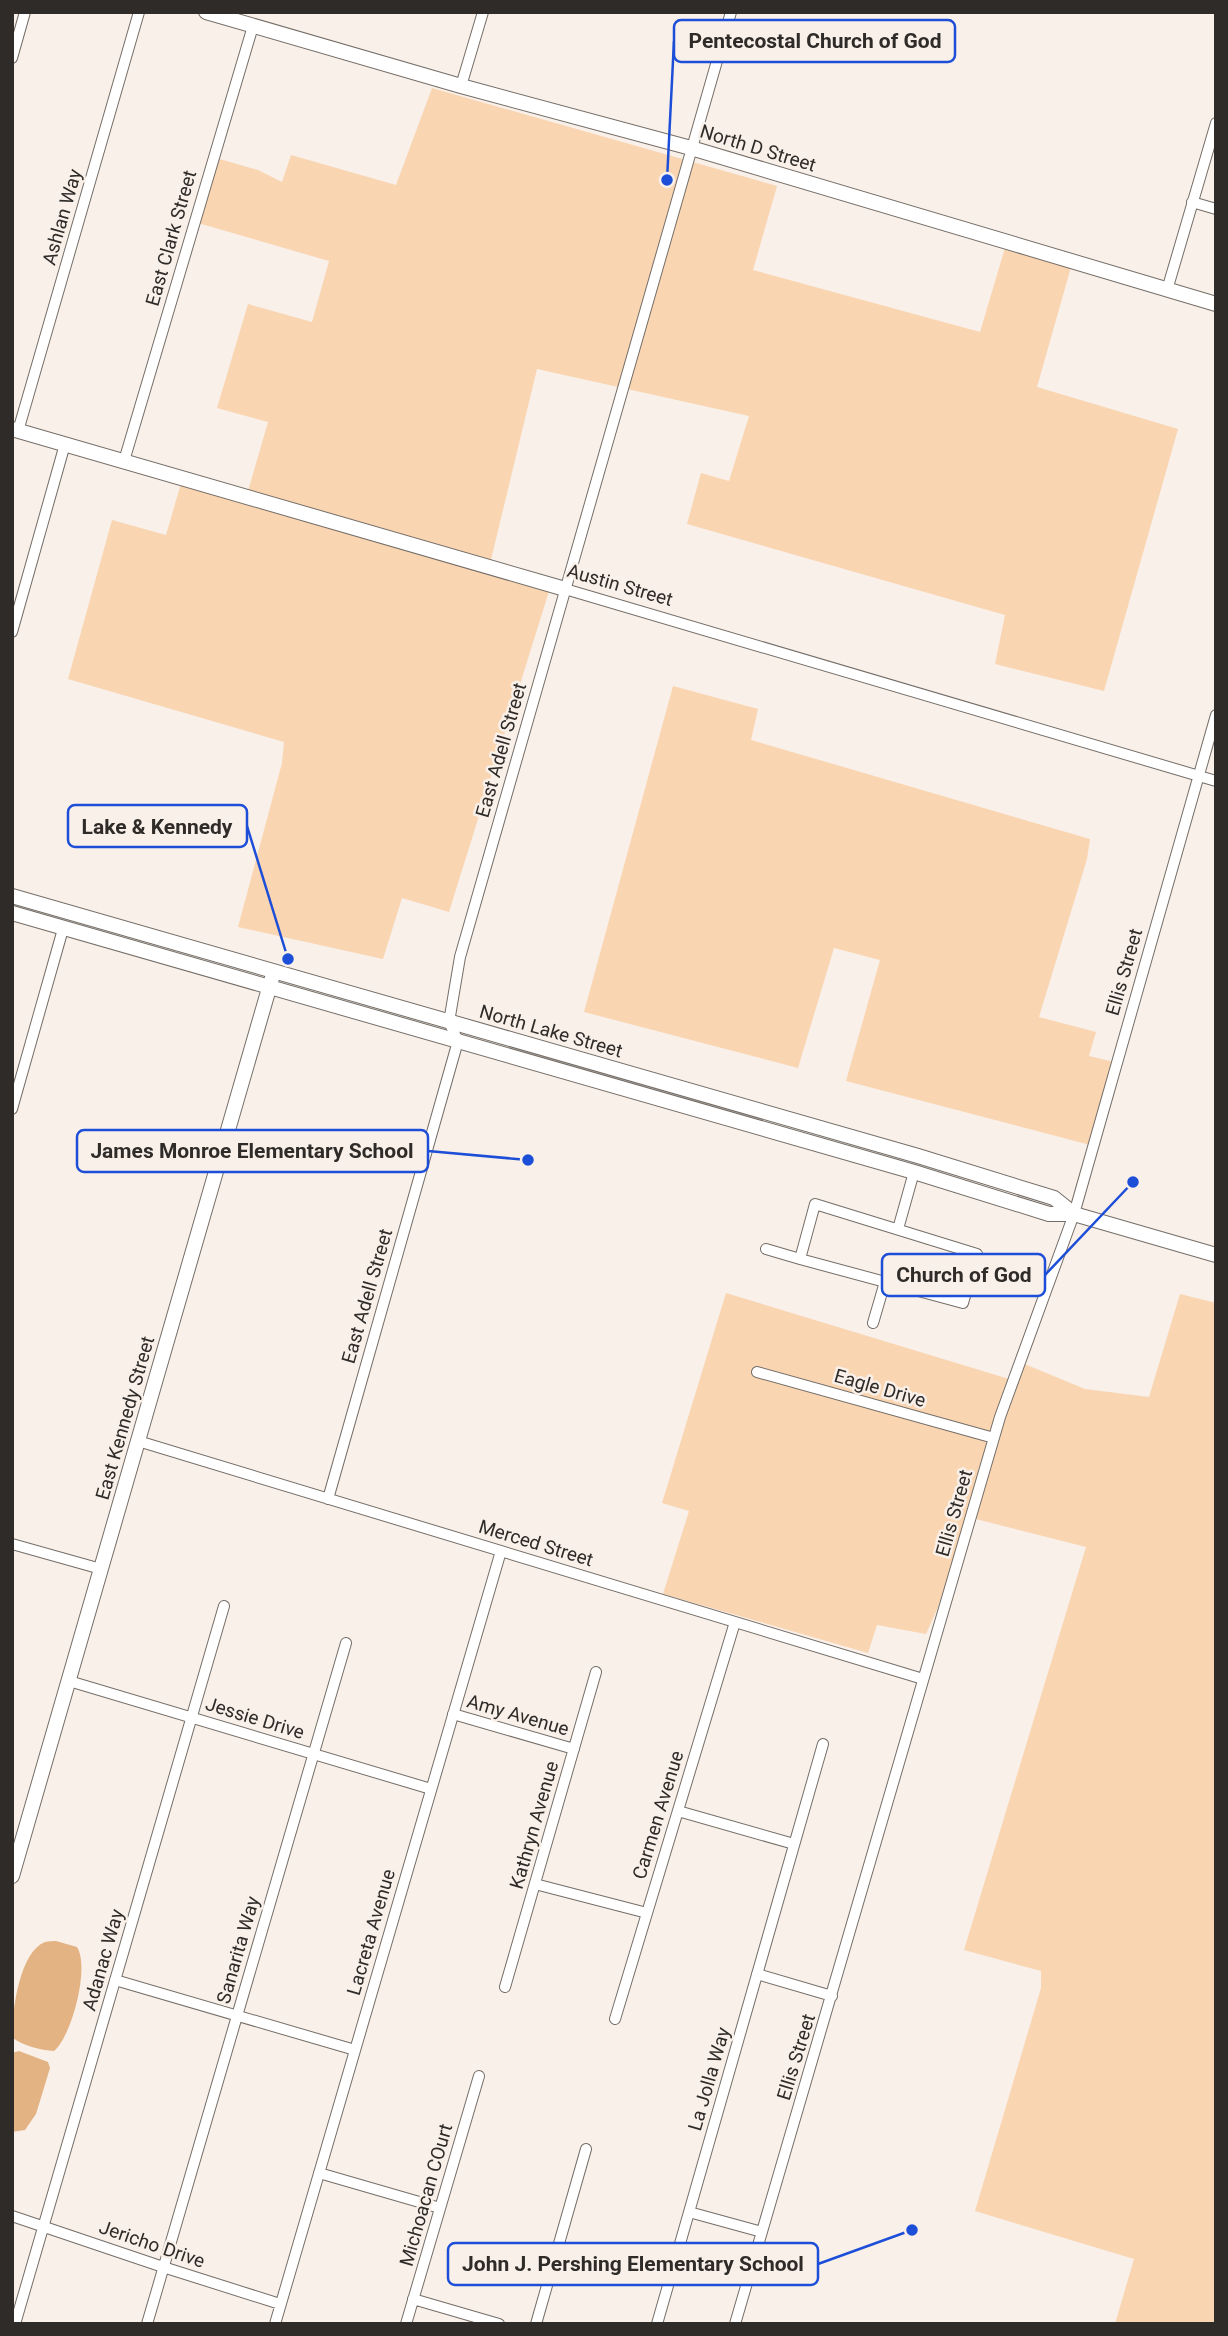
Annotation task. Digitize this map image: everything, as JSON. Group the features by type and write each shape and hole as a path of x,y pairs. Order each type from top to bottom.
{"street":[{"path":"12,58 25,12"},
{"name":"Ashlan Way","path":"15,430 139,12"},
{"name":"North D Street","path":"206,12 461,86 691,148 1216,304"},
{"path":"461,86 482,12"},
{"name":"East Adell Street","path":"449,1022 460,957 731,12"},
{"name":"East Clark Street","path":"124,461 253,26"},
{"path":"1167,290 1216,123"},
{"path":"1192,202 1216,209"},
{"name":"Austin Street","path":"15,430 1216,781"},
{"path":"12,632 65,444"},
{"name":"Ellis Street","path":"736,2324 994,1438 1074,1214 1216,715"},
{"name":"North Lake Street","path":"12,896 918,1156 1054,1198 1074,1214"},
{"name":"North Lake Street","path":"12,914 914,1172 1049,1214 1074,1214 1216,1255"},
{"path":"12,1109 17,1074 63,929"},
{"name":"East Kennedy Street","path":"12,1876 17,1844 69,1681 275,970"},
{"path":"449,1022 458,1041"},
{"name":"East Adell Street","path":"328,1499 458,1041"},
{"path":"602,1066 614,1086"},
{"path":"898,1229 918,1156"},
{"path":"766,1249 800,1259 963,1303 977,1254 814,1204 800,1259"},
{"path":"873,1322 885,1282"},
{"name":"Eagle Drive","path":"757,1372 994,1438"},
{"name":"Merced Street","path":"138,1441 923,1679"},
{"path":"12,1544 101,1569"},
{"name":"Lacreta Avenue","path":"275,2324 501,1551"},
{"name":"Adanac Way","path":"15,2324 224,1606"},
{"name":"Carmen Avenue","path":"615,2019 735,1622"},
{"name":"Sanarita Way","path":"147,2324 346,1643"},
{"name":"Kathryn Avenue","path":"505,1987 596,1672"},
{"name":"Jessie Drive","path":"69,1681 431,1789"},
{"name":"Amy Avenue","path":"453,1714 574,1749"},
{"name":"La Jolla Way","path":"657,2324 823,1744"},
{"path":"678,1811 794,1844"},
{"path":"534,1884 647,1913"},
{"path":"757,1974 832,1996"},
{"path":"115,1980 355,2050"},
{"name":"Michoacan COurt","path":"406,2324 479,2076"},
{"path":"536,2324 586,2149"},
{"path":"319,2173 440,2208"},
{"path":"688,2213 762,2232"},
{"name":"Jericho Drive","path":"12,2216 280,2304"},
{"path":"413,2299 499,2324"}],"shaded area":[{"path":"432,88 777,186 753,270 980,332 1007,241 1073,260 1037,387 1178,429 1104,691 995,664 1005,615 687,524 701,473 729,481 749,416 537,369 489,568 550,588 449,912 402,898 383,959 238,927 282,763 284,742 68,679 112,520 166,535 184,473 248,491 268,422 217,408 248,304 312,322 329,261 191,221 209,156 258,170 282,182 291,155 396,185"},
{"path":"673,686 758,709 751,740 1090,839 1087,859 1039,1017 1096,1032 1089,1056 1114,1062 1094,1146 846,1081 880,960 834,948 798,1068 584,1012"},
{"path":"726,1293 1009,1379 1015,1360 1085,1389 1149,1397 1180,1294 1216,1303 1216,2324 1115,2324 1134,2259 975,2211 1041,1988 1041,1971 964,1950 1086,1547 968,1517 938,1607 926,1634 877,1625 868,1653 663,1594 689,1511 662,1503"},
{"path":"56,1941 77,1947 81,1970 73,2017 61,2043 54,2051 32,2047 12,2037 16,1999 23,1970 36,1948 45,1942"},
{"path":"19,2051 48,2062 50,2068 36,2114 25,2130 12,2132 12,2053"}],"place":[{"name":"Pentecostal Church of God","path":"667,180"},
{"name":"Lake & Kennedy","path":"288,959"},
{"name":"James Monroe Elementary School","path":"528,1160"},
{"name":"Church of God","path":"1133,1182"},
{"name":"John J. Pershing Elementary School","path":"912,2230"}]}
